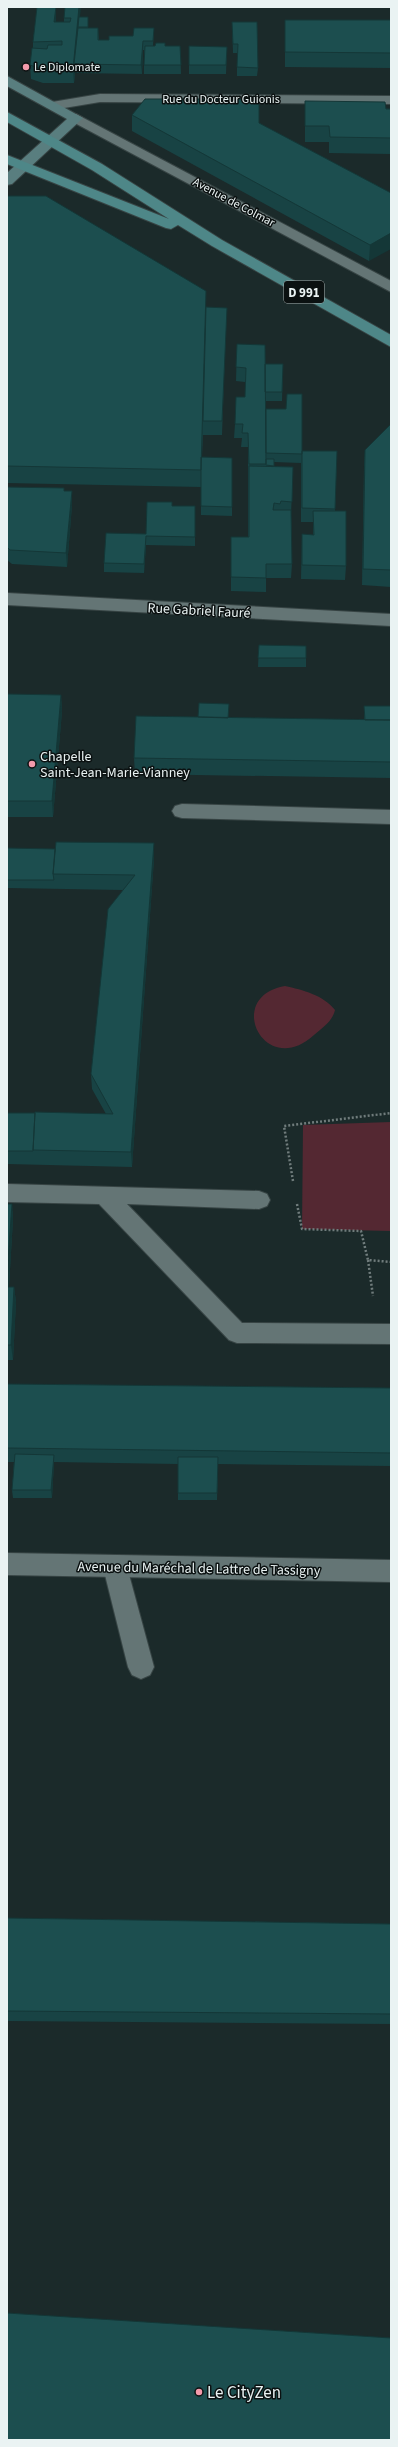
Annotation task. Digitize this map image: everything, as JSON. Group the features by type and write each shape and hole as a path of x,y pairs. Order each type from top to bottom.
{"main road":[{"path":"7,80 76,118 7,182"},
{"name":"D 991","path":"7,116 97,167 216,243 391,342"},
{"name":"D 991","path":"7,159 23,167 216,243"}],"street":[{"name":"Rue du Docteur Guionis","path":"52,106 100,98 391,100"},
{"name":"Avenue de Colmar","path":"76,118 391,287"},
{"name":"Rue Gabriel Fauré","path":"7,599 391,620"},
{"path":"182,811 391,817"},
{"path":"7,1193 259,1200"},
{"path":"104,1195 237,1333 391,1334"},
{"name":"Avenue du Maréchal de Lattre de Tassigny","path":"7,1564 391,1571"},
{"path":"115,1567 141,1667"}],"path":[{"path":"294,1185 284,1126 391,1113"},
{"path":"297,1200 302,1229 361,1231 368,1260 391,1262"}],"shaded area":[{"path":"285,986 306,991 319,997 325,1000 335,1010 334,1014 324,1027 314,1035 296,1046 280,1048 267,1042 258,1032 254,1018 256,1005 266,993"},
{"path":"391,1122 391,1231 302,1229 303,1125"}],"building":[{"path":"37,7 56,7 54,22 70,22 71,18 64,18 65,7 79,7 73,69 42,69 30,65 32,48 47,49 48,45 62,45 62,41 33,42"},
{"path":"79,17 88,17 88,27 78,27"},
{"path":"285,20 391,20 391,53 285,52"},
{"path":"232,22 257,22 258,68 237,67 238,44 233,44"},
{"path":"78,28 98,28 98,40 109,40 109,36 133,36 134,28 154,28 153,41 143,41 141,65 74,64"},
{"path":"156,43 165,43 165,46 180,46 181,65 144,65 145,46 155,46"},
{"path":"189,46 227,47 226,65 189,65"},
{"path":"145,99 259,99 259,123 391,193 391,233 370,245 132,115"},
{"path":"305,101 385,102 386,109 391,109 391,138 330,137 329,126 305,126"},
{"path":"7,196 46,196 206,291 201,470 7,466"},
{"path":"206,307 227,308 222,421 203,421"},
{"path":"237,344 265,345 266,464 249,464 248,433 242,433 243,424 235,424 236,397 245,397 246,368 236,367"},
{"path":"265,364 283,364 282,392 265,392"},
{"path":"287,394 302,394 302,454 266,453 266,409 286,409"},
{"path":"391,424 391,570 363,569 365,450"},
{"path":"302,451 337,451 335,509 302,508"},
{"path":"201,457 232,458 232,507 201,506"},
{"path":"266,459 274,459 274,466 266,465"},
{"path":"249,466 293,467 292,502 281,501 280,504 274,503 273,510 291,510 292,564 266,564 266,578 231,577 231,537 249,537"},
{"path":"7,487 64,488 64,491 72,491 66,553 10,550 7,547"},
{"path":"147,502 172,502 172,506 195,506 195,537 146,536 144,564 104,563 106,533 146,534"},
{"path":"313,511 346,511 346,566 302,565 302,534 314,535"},
{"path":"259,645 306,646 306,658 258,658"},
{"name":"Chapelle Saint-Jean-Marie-Vianney","path":"7,694 61,695 52,801 7,801"},
{"path":"199,703 229,704 228,718 198,717"},
{"path":"364,706 391,706 391,720 365,720"},
{"path":"136,716 391,720 391,762 134,758"},
{"path":"56,842 154,843 131,1152 33,1150 35,1112 113,1114 91,1074 108,909 135,875 53,874"},
{"path":"7,848 55,849 54,880 7,880"},
{"path":"7,1113 35,1113 33,1151 7,1151"},
{"path":"7,1204 12,1204 7,1275"},
{"path":"7,1287 14,1287 11,1345 7,1345"},
{"path":"7,1384 391,1388 391,1453 7,1448"},
{"path":"15,1454 54,1455 51,1490 12,1490"},
{"path":"178,1457 218,1457 217,1493 178,1493"},
{"path":"7,1918 391,1924 391,2014 7,2011"},
{"name":"Le CityZen","path":"7,2313 391,2338 391,2440 7,2440"}],"place":[{"name":"Le Diplomate","path":"26,67"},
{"name":"Chapelle Saint-Jean-Marie-Vianney","path":"32,764"},
{"name":"Le CityZen","path":"199,2392"}]}
